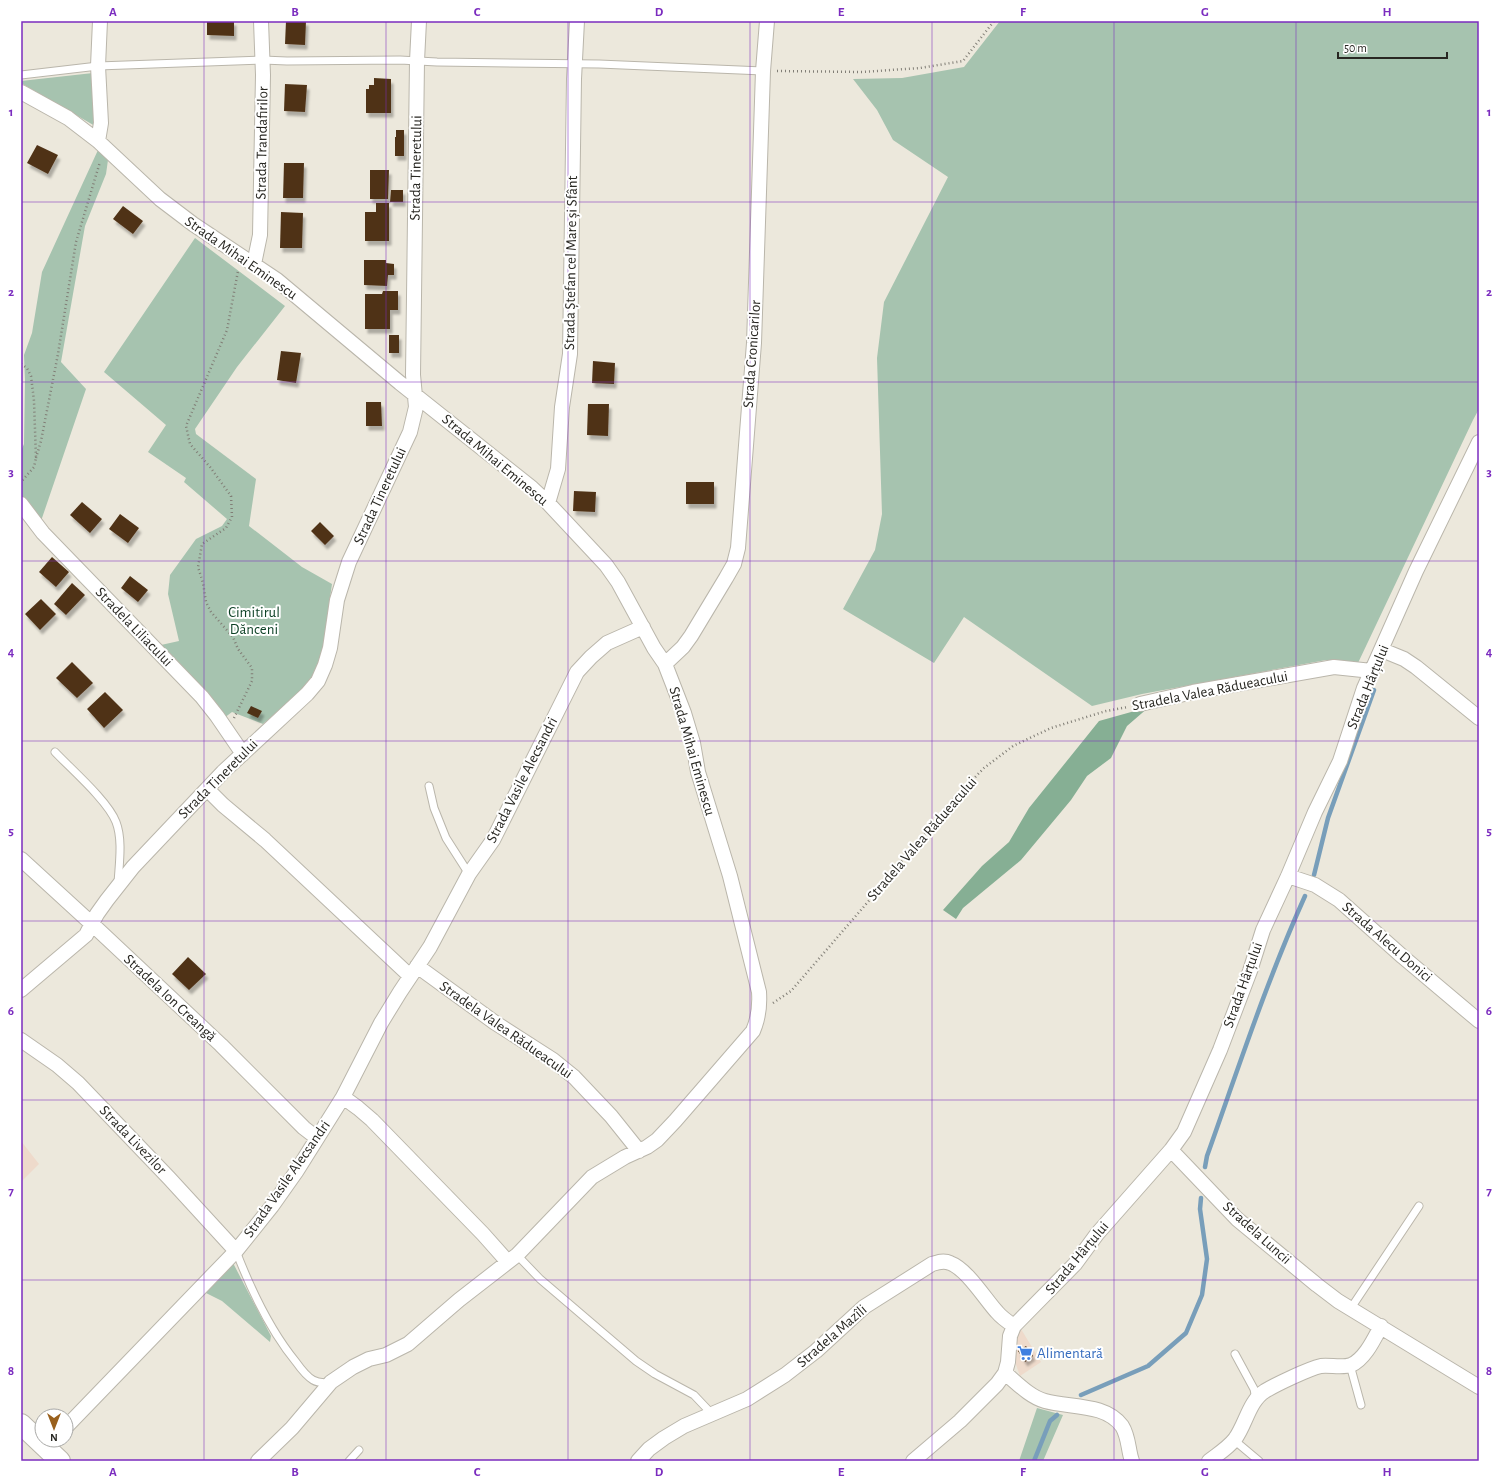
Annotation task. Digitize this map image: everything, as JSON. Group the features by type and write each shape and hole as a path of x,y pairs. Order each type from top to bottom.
{"main road":[{"path":"21,1424 53,1450"}],"street":[{"path":"100,21 98,66 101,144"},
{"name":"Strada Trandafirilor","path":"249,260 260,235 263,60 262,21"},
{"name":"Strada Tineretului","path":"21,990 86,935 97,914 133,867 223,772 307,694 318,680 325,665 330,648 338,600 349,562 410,432 416,407 413,375 417,61 420,21"},
{"name":"Strada Ștefan cel Mare și Sfânt","path":"548,503 558,469 562,407 570,354 576,21"},
{"name":"Strada Cronicarilor","path":"665,664 683,647 691,636 734,564 738,548 754,343 763,71 767,21"},
{"name":"Strada Mihai Eminescu","path":"21,92 68,118 101,144 160,199 193,224 277,280 416,396 532,488 606,565 618,582 665,664 684,714 693,743 698,772 730,876 759,992 760,1006"},
{"name":"Strada Hârțului","path":"1014,1326 1075,1264 1097,1234 1171,1150 1184,1132 1208,1078 1250,971 1263,930 1288,876 1314,812 1340,761 1356,711 1372,671 1416,571 1479,442"},
{"name":"Stradela Liliacului","path":"21,504 43,533 202,697 226,728 243,754"},
{"name":"Strada Vasile Alecsandri","path":"74,1419 236,1251 272,1206 343,1097 381,1023 430,947 468,874 493,840 577,672 607,643 643,627"},
{"path":"1382,650 1404,658 1479,718"},
{"name":"Stradela Valea Rădueacului","path":"1140,704 1193,692 1334,668 1372,671"},
{"path":"207,789 223,805 414,971"},
{"name":"Stradela Ion Creangă","path":"21,859 221,1045 304,1128 317,1138"},
{"name":"Strada Alecu Donici","path":"1288,876 1315,885 1339,900 1403,958 1479,1021"},
{"name":"Stradela Valea Rădueacului","path":"414,971 553,1060 574,1077 611,1116 639,1151"},
{"path":"258,1461 292,1428 331,1382 353,1367 369,1359 386,1355 408,1344 512,1258 592,1177 657,1140 749,1035 758,1019 760,1006"},
{"name":"Strada Livezilor","path":"21,1040 78,1083 169,1178 236,1251"},
{"path":"343,1097 372,1120 483,1234 512,1258"},
{"name":"Stradela Luncii","path":"1171,1150 1237,1219 1317,1285 1351,1308 1479,1387"},
{"name":"Stradela Mazîli","path":"638,1461 649,1449 684,1426 730,1408 785,1375 816,1351 864,1307 932,1264 950,1262 957,1267 971,1280 998,1314 1014,1326"},
{"path":"913,1461 987,1396 1005,1373 1008,1362 1010,1336 1014,1326"},
{"path":"1209,1461 1234,1440 1241,1430 1256,1399 1265,1391 1320,1366 1350,1365 1356,1362 1364,1354 1381,1326"},
{"path":"1005,1373 1034,1396 1045,1401 1104,1413 1115,1419 1122,1427 1127,1437 1132,1461"}],"lane":[{"path":"21,75 98,66 263,60 575,64 763,71"},
{"path":"55,752 109,810 116,822 119,843 118,886"},
{"path":"429,786 434,808 446,838 468,874"},
{"path":"1351,1308 1419,1206"},
{"path":"236,1251 254,1295 288,1353 305,1374 314,1381 323,1383 331,1382"},
{"path":"512,1258 540,1279 636,1361 655,1374 694,1395 712,1414"},
{"path":"1235,1354 1254,1389 1256,1399"},
{"path":"1350,1365 1361,1405"},
{"path":"1234,1440 1259,1461"},
{"path":"349,1461 359,1450"}],"path":[{"path":"763,71 862,72 920,68 963,61 994,21"},
{"path":"21,482 34,467 42,441 76,242 101,144"},
{"path":"226,728 237,714 249,691 252,681 252,668 238,649 233,637 211,612 206,602 203,583 198,567 202,544 226,528 232,517 231,496 210,467 190,444 186,426 227,330 238,270 249,260"},
{"path":"21,364 27,368 31,376 34,401 36,458"},
{"name":"Stradela Valea Rădueacului","path":"760,1006 776,1002 791,991 867,903 950,802 984,768 1013,746 1051,728 1106,711 1140,704"}],"shaded area":[{"path":"21,1141 39,1164 21,1182"},
{"path":"1021,1329 1041,1362 1020,1376 1014,1359 1015,1340"}],"green space":[{"path":"1000,21 1479,21 1479,409 1358,663 1326,660 1142,694 1092,706 964,617 934,663 843,609 875,550 882,514 877,358 884,302 948,177 893,140 877,110 853,79 902,78 964,67"},
{"path":"93,73 95,126 21,83 21,81"},
{"path":"98,150 108,160 106,174 85,226 61,362 86,389 41,521 21,499 21,451 24,444 24,355 32,333 42,272"},
{"name":"Cimitirul Dănceni","path":"195,238 285,306 237,367 195,429 196,434 256,479 249,526 302,567 332,584 320,666 305,688 263,724 232,712 224,718 161,645 179,641 168,594 170,575 196,539 222,526 227,519 184,482 186,478 148,452 166,425 104,372"},
{"path":"1149,707 1127,726 1111,758 1087,776 1071,800 1021,860 963,908 956,919 943,910 982,866 1009,842 1029,808 1099,721"},
{"path":"233,1263 271,1336 270,1342 222,1301 206,1293"},
{"path":"1037,1408 1063,1415 1043,1461 1019,1461"}],"building":[{"path":"207,21 234,21 234,36 207,35"},
{"path":"286,21 306,21 305,45 285,44"},
{"path":"374,78 391,79 391,113 366,113 366,89 369,89 369,85 374,85"},
{"path":"285,84 307,85 305,112 284,111"},
{"path":"396,130 404,130 404,156 395,156"},
{"path":"37,145 58,155 48,174 27,163"},
{"path":"284,163 304,163 303,198 283,198"},
{"path":"370,170 389,170 388,199 370,199"},
{"path":"391,190 403,190 403,202 390,202"},
{"path":"376,203 389,203 389,241 365,241 365,212 376,212"},
{"path":"123,206 143,221 133,234 113,219"},
{"path":"281,212 303,213 302,248 280,248"},
{"path":"364,260 386,260 386,263 394,264 394,275 388,275 387,286 364,285"},
{"path":"383,291 398,291 398,310 390,310 390,329 365,329 365,294 382,294"},
{"path":"389,335 399,335 399,353 389,353"},
{"path":"281,351 301,353 296,383 277,380"},
{"path":"593,361 615,363 614,384 592,383"},
{"path":"366,402 381,402 382,426 366,426"},
{"path":"588,404 609,404 608,436 587,435"},
{"path":"686,482 714,482 714,504 686,504"},
{"path":"574,491 596,492 595,512 573,511"},
{"path":"82,502 102,519 90,533 70,515"},
{"path":"120,514 139,528 128,543 109,529"},
{"path":"320,522 334,536 325,545 311,531"},
{"path":"52,557 69,572 56,587 39,572"},
{"path":"130,576 148,590 138,602 121,588"},
{"path":"72,583 85,595 66,615 54,604"},
{"path":"41,599 56,614 40,630 25,614"},
{"path":"72,662 93,683 77,698 56,678"},
{"path":"105,692 123,710 104,728 87,709"},
{"path":"251,706 262,711 258,718 247,713"},
{"path":"188,957 206,974 189,990 172,974"},
{"path":"1026,1346 1033,1356 1025,1362 1018,1351"}],"waterway":[{"path":"1314,875 1328,818 1374,690"},
{"path":"1205,1167 1207,1156 1253,1025 1305,896"},
{"path":"1081,1395 1148,1366 1186,1333 1202,1295 1207,1259 1200,1209 1201,1198"},
{"path":"1034,1461 1050,1421 1057,1415"}],"place":[{"name":"Alimentară","path":"1025,1353"}]}
